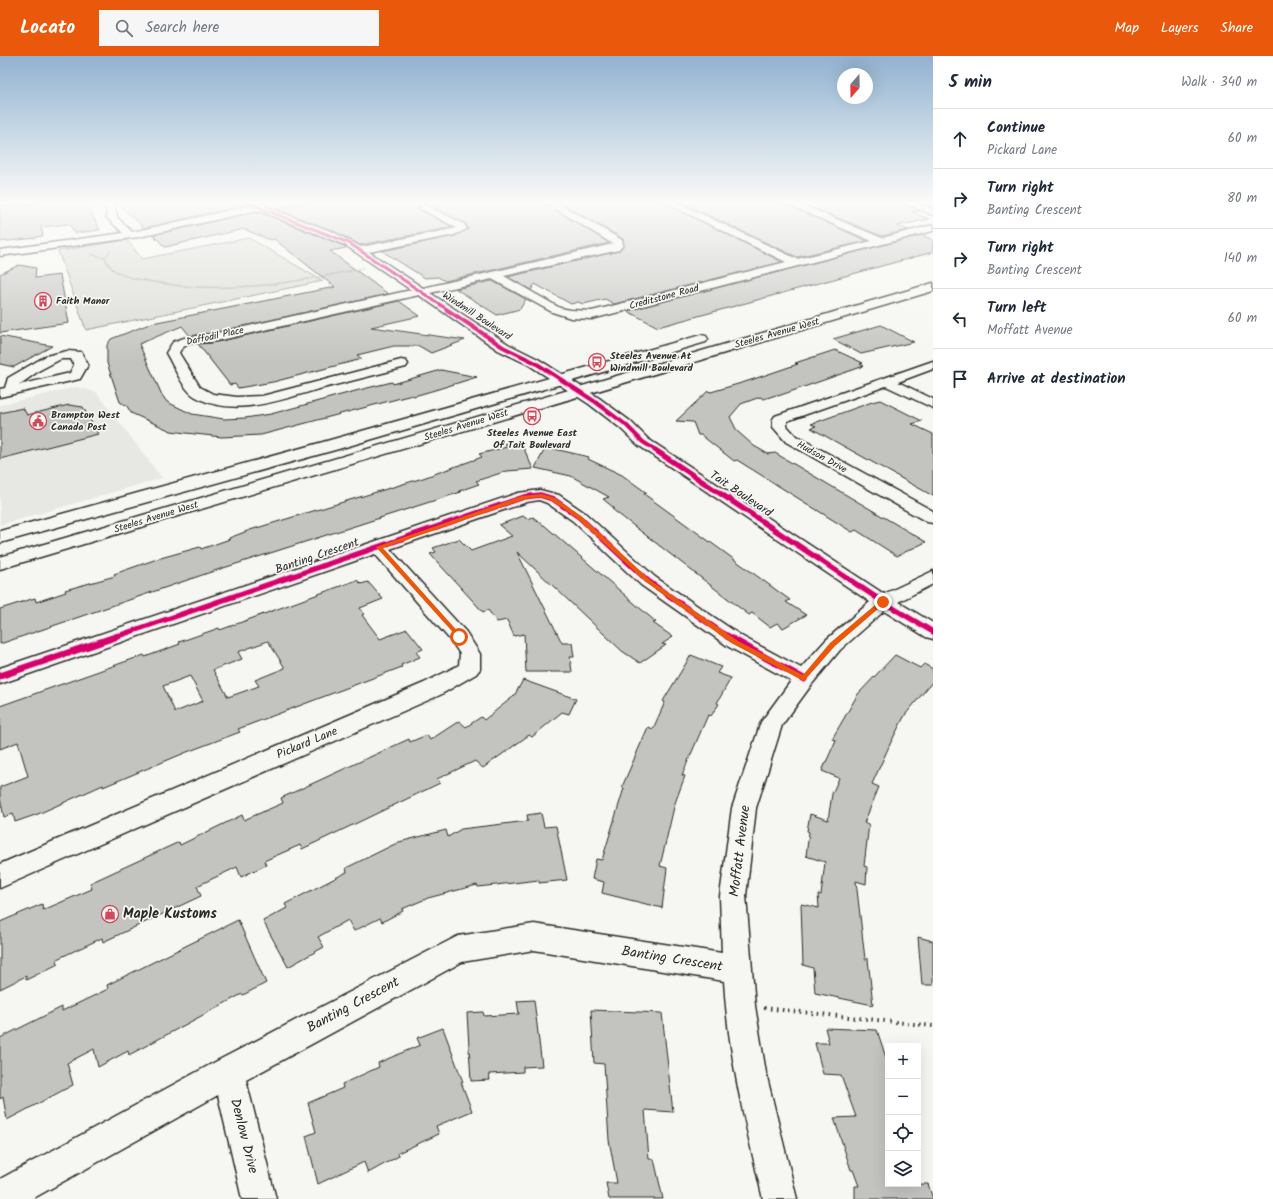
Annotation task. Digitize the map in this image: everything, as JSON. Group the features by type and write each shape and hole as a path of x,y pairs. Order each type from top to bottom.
{"main road":[{"name":"Steeles Avenue West","path":"0,563 109,531 567,390 933,287"},
{"name":"Steeles Avenue West","path":"0,537 162,492 567,390 711,336"},
{"path":"109,531 152,506 161,499 162,492"}],"street":[{"path":"31,254 32,259 55,256"},
{"name":"Windmill Boulevard","path":"368,254 503,347 519,353 567,390"},
{"path":"420,291 587,254"},
{"path":"778,254 796,263"},
{"name":"Creditstone Road","path":"494,275 556,310 571,314 592,315 829,254"},
{"name":"Daffodil Place","path":"401,364 262,400 242,402 210,397 195,390 177,358 172,353 173,349 177,345 190,340 212,338 420,291"},
{"name":"Hudson Drive","path":"933,364 780,419 780,427 791,439 933,518"},
{"path":"886,381 933,404"},
{"name":"Tait Boulevard","path":"567,390 633,431 642,442"},
{"name":"Tait Boulevard","path":"567,390 620,434 642,442 883,602 933,632"},
{"name":"Banting Crescent","path":"0,676 524,497 540,495 553,499 579,517 648,581 736,642 804,679"},
{"name":"Pickard Lane","path":"0,876 432,689 469,669 470,654 459,637 379,547"},
{"name":"Moffatt Avenue","path":"780,1199 750,1073 740,1006 733,896 744,808 772,722 804,679 833,644 883,602 933,577"},
{"name":"Banting Crescent","path":"0,1198 228,1072 458,949 534,937 738,969"},
{"name":"Denlow Drive","path":"228,1072 259,1199"}],"path":[{"path":"107,254 105,258 107,266 113,271 125,276 169,286 239,289 269,287 302,282 382,264"},
{"path":"740,1006 933,1026"}],"shaded area":[{"path":"59,254 138,254 142,259 166,254 277,254 323,281 86,330"},
{"path":"76,387 96,392 162,478 0,525 0,405"}],"building":[{"path":"293,254 335,254 388,294 212,333 190,336 182,326 139,344 162,395 167,402 192,414 224,419 245,418 271,414 359,390 392,382 393,384 441,370 477,377 414,396 412,395 261,435 222,437 171,431 131,413 127,406 120,402 107,363 107,345 111,339 152,323 335,287"},
{"path":"387,254 560,254 445,281 438,277 425,278"},
{"path":"605,254 767,254 782,262 614,304 605,299 583,304 578,302 571,304 535,284 531,290 508,277"},
{"path":"791,254 809,254 797,257"},
{"path":"847,254 924,254 658,327 627,311"},
{"path":"19,265 36,268 35,278 60,275 69,323 0,333 0,274"},
{"path":"492,281 526,299 520,309 497,315 456,289"},
{"path":"399,301 420,316 371,327 465,340 431,353 419,346 394,346 357,355 362,359 273,382 238,388 235,384 230,385 198,344 212,343"},
{"path":"881,325 914,342 861,354 833,339"},
{"path":"0,336 52,346 14,367 0,364"},
{"path":"835,350 863,363 860,364 864,366 778,396 776,395 764,399 760,397 741,404 730,417 737,431 754,446 768,454 775,453 926,542 897,556 856,530 852,532 737,460 734,461 701,435 698,435 693,422 676,421 708,391 711,392 748,381"},
{"path":"880,400 922,421 912,424 933,434 933,496 811,428 816,426 811,424"},
{"path":"69,405 83,407 98,434 0,459 0,413 23,408 27,415"},
{"path":"521,442 533,469 507,471 476,481 479,484 459,491 461,492 211,572 0,644 0,609 35,598 36,602 66,592 65,590 115,576 114,574 157,559 200,547 201,549 250,530 423,478 482,457 479,454 507,447 505,443"},
{"path":"546,447 589,457 588,459 622,475 647,493 644,494 790,600 786,602 806,615 783,628 777,623 770,627 752,613 749,615 612,509 614,508 603,499 609,497 571,476 535,468"},
{"path":"523,516 527,519 533,517 544,525 656,622 653,623 673,637 662,644 666,645 640,663 622,651 517,552 562,643 572,643 574,657 570,657 572,672 526,672 524,634 514,636 507,620 497,622 488,610 483,612 430,554 436,552 433,548 459,539 471,551 512,536 499,525"},
{"path":"357,580 361,584 368,582 383,599 360,608 364,614 362,615 380,639 407,629 423,649 416,652 420,657 401,665 402,667 238,729 240,732 103,787 103,785 38,814 15,822 13,813 4,817 0,798 0,787 28,776 18,742 0,749 0,706 144,655 145,657 180,644 179,642 219,628 220,630","holes":["268,641 285,668 255,680 259,686 228,697 213,670 242,659 238,652","190,676 203,701 175,712 163,686"]},
{"path":"691,655 721,667 717,673 731,678 717,703 719,704 711,716 708,715 682,775 685,776 675,803 660,866 667,868 662,908 602,893 604,882 592,879 596,859 602,860 624,788 622,787 648,727 653,729 665,702 663,701"},
{"path":"895,655 920,668 924,664 933,669 933,681 905,715 891,742 872,784 879,787 864,823 869,824 864,866 867,867 866,884 856,881 865,959 868,959 873,1005 815,993 813,968 803,965 801,904 819,908 818,894 821,895 825,862 806,856 809,832 807,831 810,814 828,820 832,794 839,778 822,771 836,740 832,739 858,694"},
{"path":"523,680 576,699 569,714 562,712 532,737 529,735 483,768 475,761 437,779 440,783 302,849 300,845 264,861 266,865 241,877 237,867 197,886 201,896 103,942 102,938 57,959 58,964 26,980 26,976 0,989 0,922 42,904 43,910 92,889 90,883 179,842 180,845 242,815 244,820 283,803 281,798 409,739 410,742 427,735 430,740 459,721 466,727 481,717 484,720 514,696"},
{"path":"541,813 544,827 556,826 567,880 539,883 539,880 478,887 477,885 428,898 402,909 403,911 382,922 380,918 354,931 348,920 318,937 324,947 288,967 263,921 287,908 285,904 347,872 346,868 399,842 446,830 448,837 461,829 528,821 527,815"},
{"path":"238,920 266,983 243,995 242,994 129,1055 128,1051 98,1067 94,1049 67,1063 73,1085 7,1120 3,1097 0,1099 0,1038 62,1007 62,1011 108,989 107,985"},
{"path":"918,937 933,941 933,985 922,985"},
{"path":"534,1000 542,1066 523,1067 523,1072 489,1074 490,1080 471,1081 467,1013 483,1012 484,1016 519,1014 517,1001"},
{"path":"591,1010 662,1013 673,1112 645,1110 649,1159 654,1159 663,1199 609,1199 606,1183 617,1183 609,1140 604,1064 594,1063"},
{"path":"443,1028 472,1111 436,1126 439,1134 398,1153 399,1156 368,1173 364,1162 318,1184 306,1136 316,1132 308,1103 343,1088 342,1084 379,1067 378,1063 420,1045 417,1038"},
{"path":"825,1028 877,1030 885,1055 885,1187 921,1187 921,1184 928,1184 933,1199 855,1199 855,1186 859,1186 853,1170 851,1170 834,1118 856,1117 841,1075 823,1074 815,1043 829,1043"}],"cycle path":[{"path":"366,254 503,347 534,362 583,394 615,416 643,442 883,602 933,632"},
{"path":"0,676 524,497 540,495 553,499 579,517 648,581 736,642 804,679"}],"place":[{"name":"Faith Manor","path":"43,301"},
{"name":"Steeles Avenue At Windmill Boulevard","path":"597,362"},
{"name":"Steeles Avenue East Of Tait Boulevard","path":"532,416"},
{"name":"Brampton West Canada Post","path":"38,421"},
{"name":"Maple Kustoms","path":"110,914"}],"route":[{"path":"459,637 379,547 524,497 540,495 553,499 579,517 648,581 736,642 804,679 833,644 883,602"}]}
